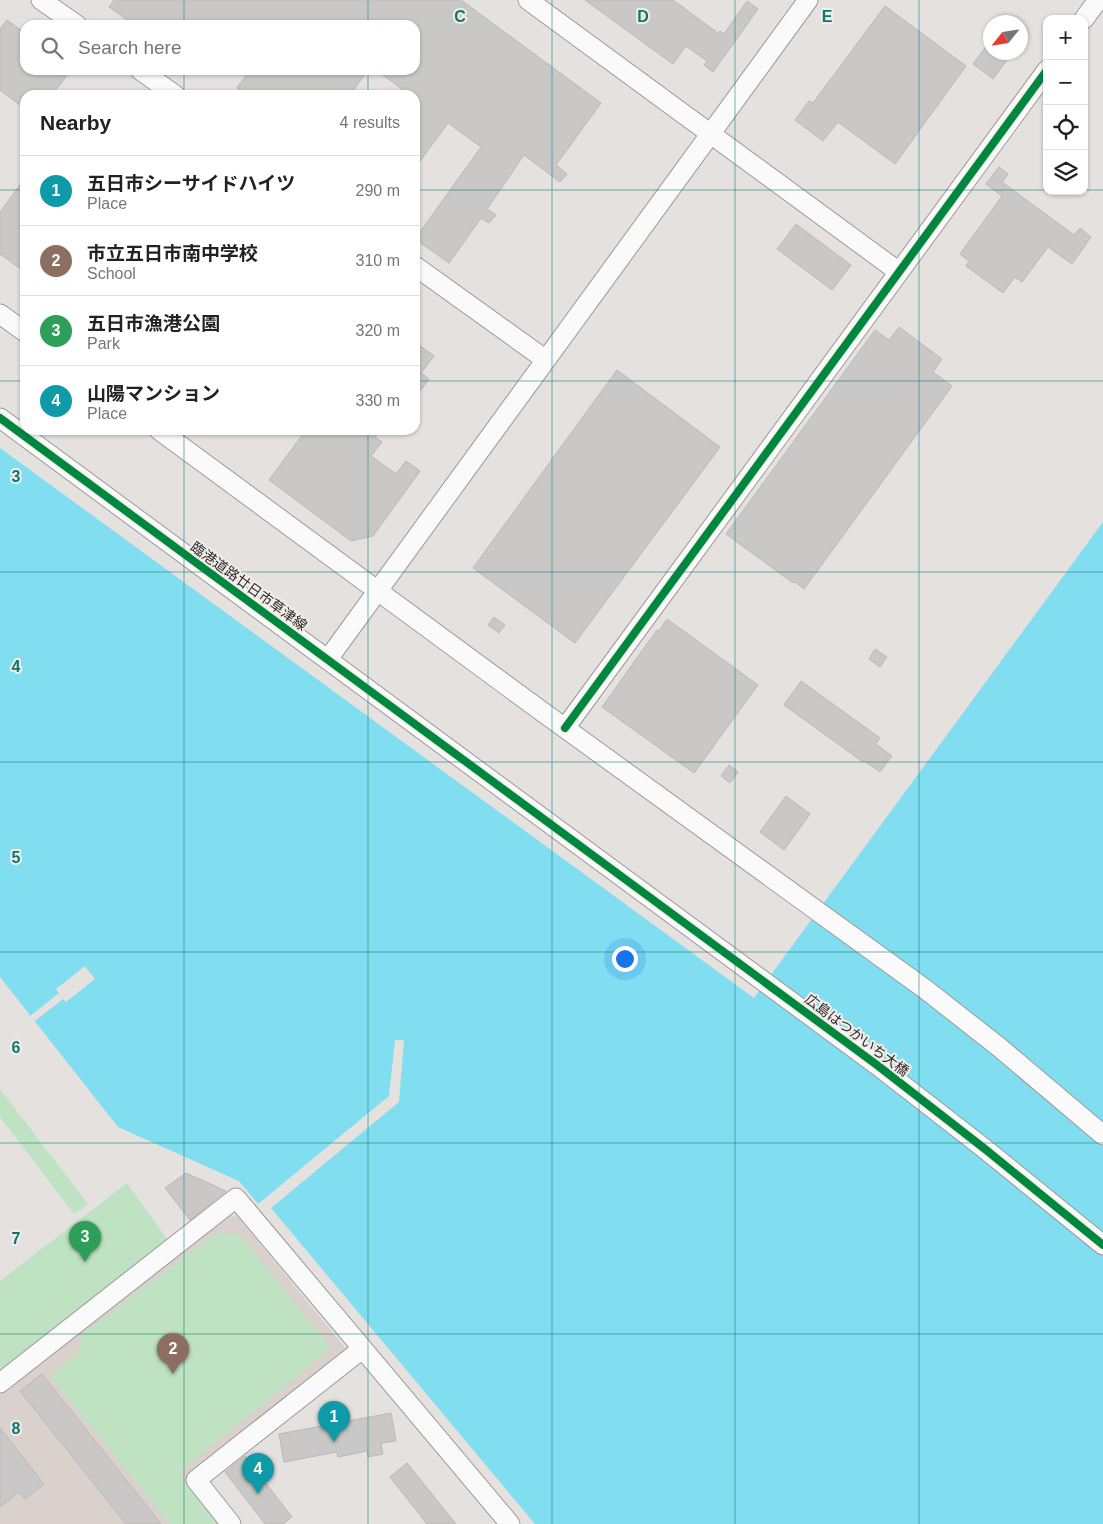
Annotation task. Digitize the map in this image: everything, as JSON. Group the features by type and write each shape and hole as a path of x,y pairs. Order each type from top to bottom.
{"street":[{"path":"42,0 69,20"},
{"path":"528,0 900,272"},
{"path":"328,659 808,0"},
{"path":"1087,15 1098,0"},
{"path":"147,75 168,90"},
{"path":"565,728 1043,75"},
{"path":"420,270 546,360"},
{"path":"0,314 20,328"},
{"path":"0,412 20,430"},
{"name":"臨港道路廿日市草津線","path":"0,418 20,433"},
{"name":"臨港道路廿日市草津線","path":"23,435 483,774"},
{"path":"26,435 39,447"},
{"path":"166,435 925,989 999,1047 1103,1135"},
{"name":"広島はつかいち大橋","path":"483,774 877,1065 985,1149 1103,1245"},
{"path":"0,1383 236,1198 510,1524"},
{"path":"231,1524 196,1480 362,1349"}],"shaded area":[{"path":"229,1215 238,1217 346,1349 346,1355 187,1481 222,1524 0,1524 0,1394"}],"green space":[{"path":"0,1089 88,1204 74,1214 0,1117"},
{"path":"127,1183 170,1243 0,1375 0,1281"},
{"path":"216,1233 240,1235 331,1348 179,1472 217,1524 170,1524 50,1376 80,1351 81,1335"}],"water":[{"path":"0,448 754,998 1103,522 1103,1524 535,1524 271,1208 399,1102 404,1040 395,1040 389,1096 258,1204 239,1181 118,1127 0,977"}],"pier":[{"path":"85,966 95,979 66,1002 63,999 35,1021 30,1016 59,993 56,989"}],"building":[{"path":"114,0 461,0 601,103 556,165 567,174 560,182 524,155 487,209 496,215 489,223 481,218 449,263 420,243 420,232 481,147 448,123 420,161 420,90 403,90 383,75 420,75 420,20 127,20 109,7"},
{"path":"585,0 673,0 718,33 720,31 724,34 747,1 758,9 713,72 704,65 707,61 686,46 673,64"},
{"path":"885,6 966,66 895,164 838,122 823,141 795,120 809,101 813,103"},
{"path":"7,20 20,29 20,75 67,75 56,90 20,90 20,105 0,90 0,29"},
{"path":"983,50 983,60 1007,60 993,79 973,64"},
{"path":"246,75 364,75 354,90 240,90 237,88"},
{"path":"999,167 1008,174 1002,182 1074,235 1080,228 1091,237 1072,264 1048,247 1022,282 1015,277 1003,293 966,266 969,261 960,254 1002,196 986,184"},
{"path":"20,185 20,268 0,254 0,212"},
{"path":"796,224 851,265 832,290 777,249"},
{"path":"899,327 942,359 933,372 952,386 804,589 726,534 875,330 889,340"},
{"path":"420,346 434,356 421,373 429,379 420,391"},
{"path":"617,370 720,447 575,643 473,568"},
{"path":"302,435 376,435 375,437 382,442 371,456 396,474 406,461 420,471 373,536 351,541 269,480"},
{"path":"494,617 505,625 499,633 488,625"},
{"path":"667,619 758,685 694,773 602,707 657,630 659,631"},
{"path":"875,649 887,657 880,667 869,659"},
{"path":"801,681 880,738 876,744 892,756 880,772 863,762 784,705"},
{"path":"729,765 738,772 730,783 721,776"},
{"path":"786,796 810,814 784,850 760,832"},
{"path":"186,1173 226,1191 190,1220 165,1188"},
{"path":"42,1374 161,1524 126,1524 20,1391"},
{"path":"391,1413 396,1441 381,1443 383,1454 368,1457 367,1451 338,1457 337,1452 284,1462 279,1434"},
{"path":"0,1428 44,1484 25,1499 19,1492 0,1507"},
{"path":"245,1456 292,1517 283,1524 265,1524 225,1472"},
{"path":"407,1463 456,1524 427,1524 390,1477"}],"cycle path":[{"path":"565,728 1043,75"},
{"path":"0,418 20,433"},
{"path":"23,435 877,1065 985,1149 1103,1245"}],"place":[{"name":"五日市漁港公園","path":"85,1262"},
{"name":"市立五日市南中学校","path":"173,1374"},
{"name":"五日市シーサイドハイツ","path":"334,1442"},
{"name":"山陽マンション","path":"258,1494"}]}
